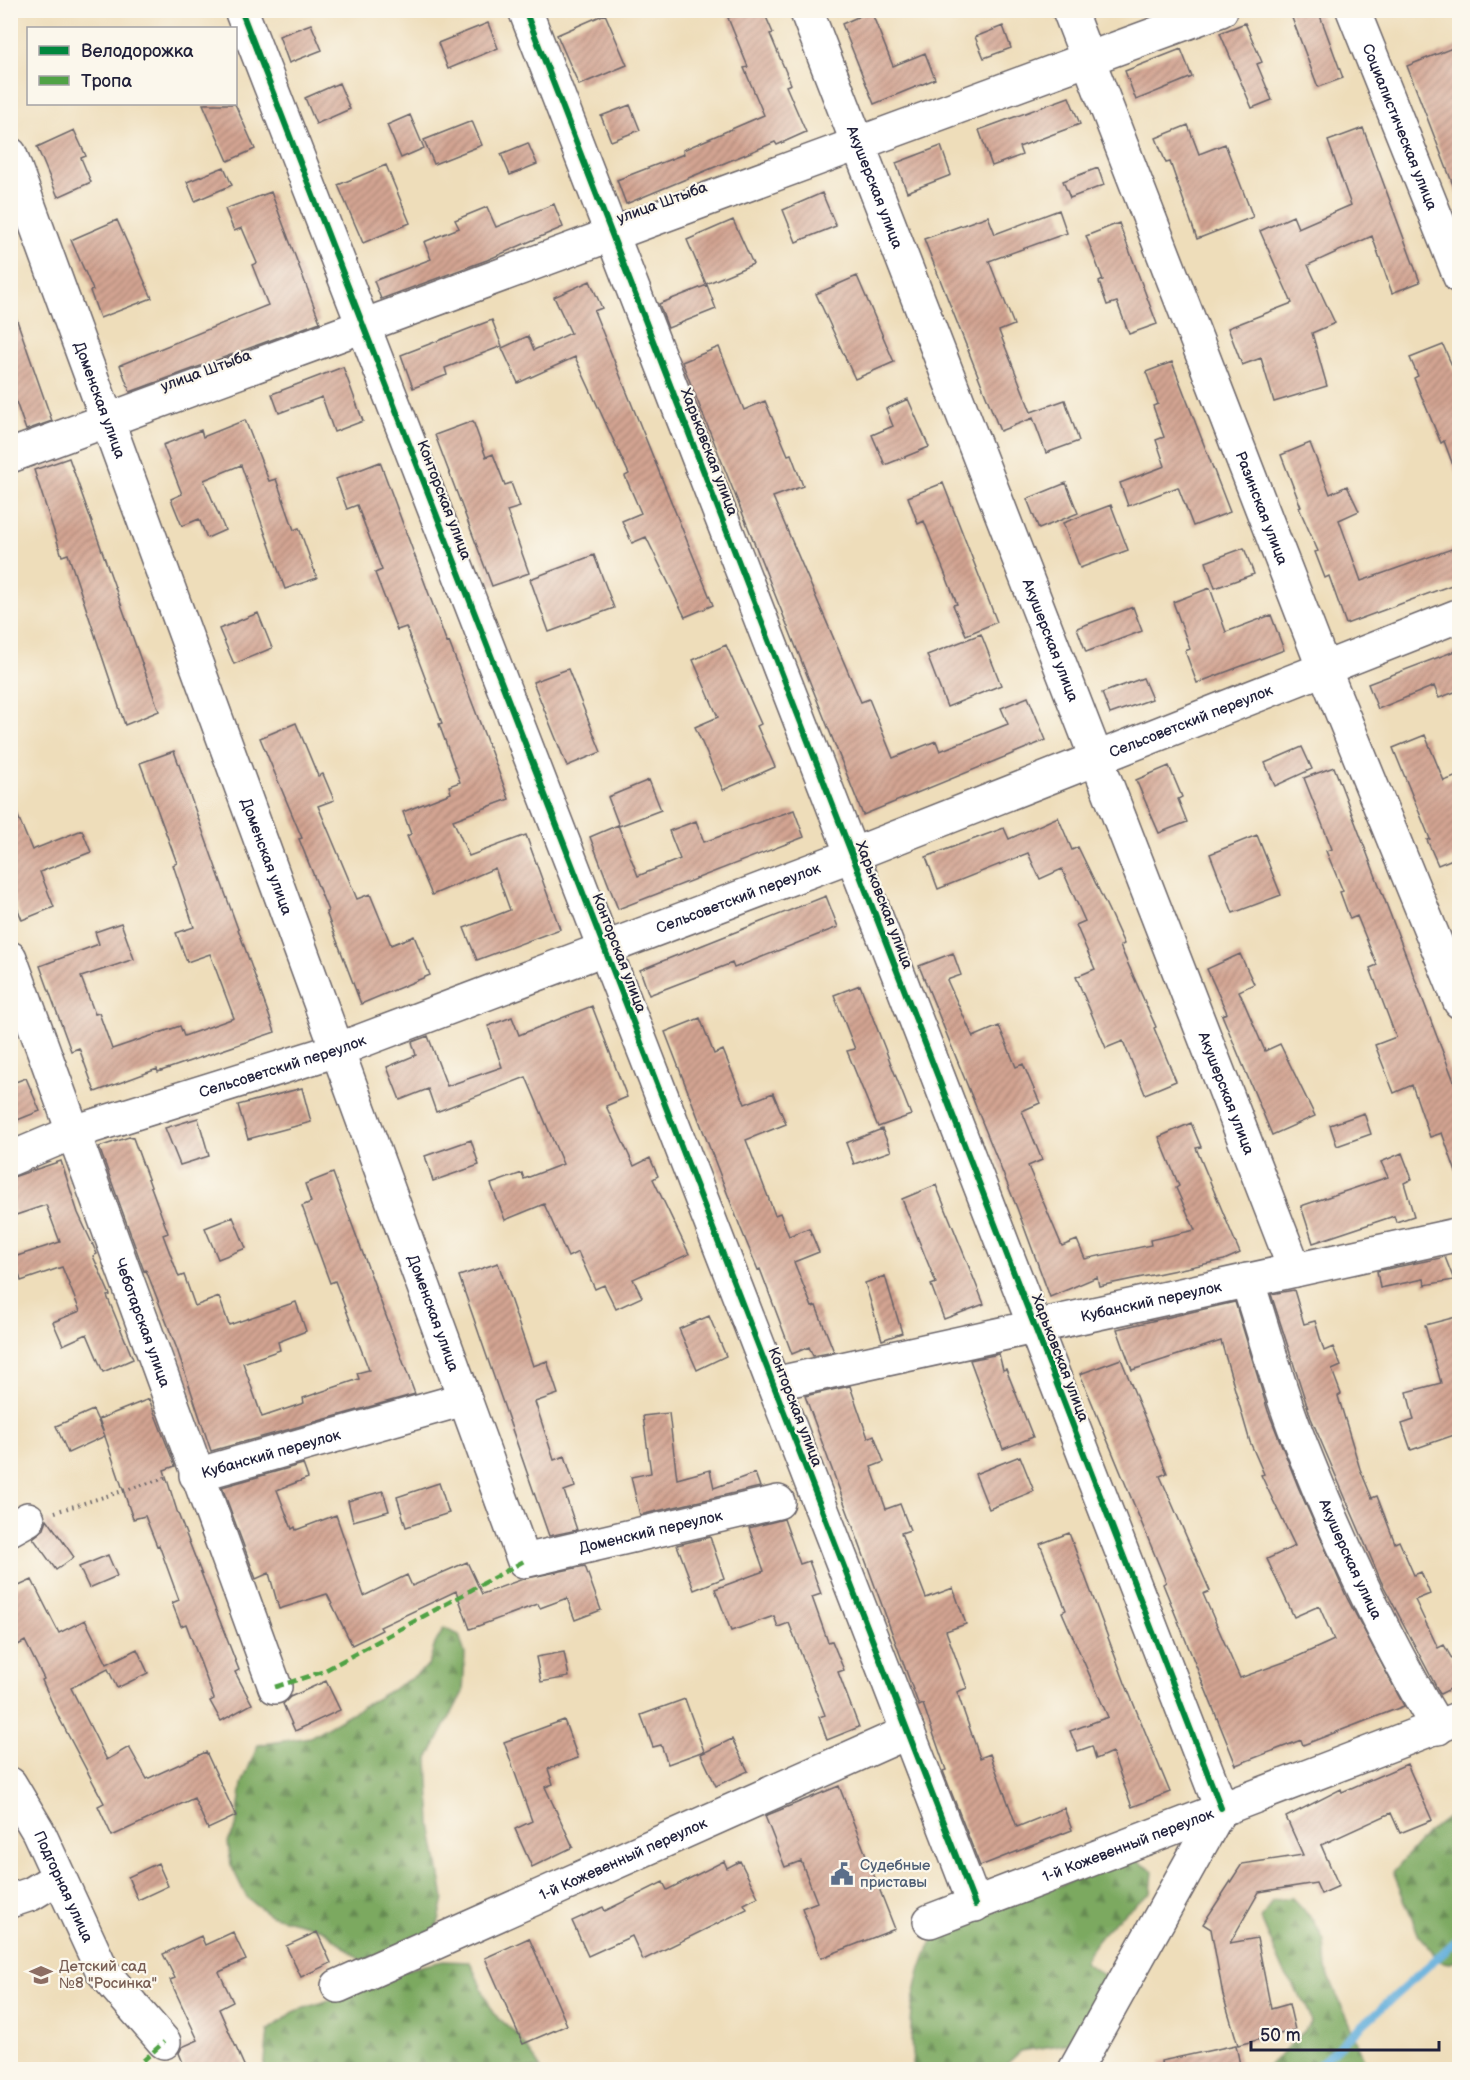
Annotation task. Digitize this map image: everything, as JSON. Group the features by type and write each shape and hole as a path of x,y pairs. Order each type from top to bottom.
{"street":[{"name":"Конторская улица","path":"241,10 975,1905"},
{"name":"Харьковская улица","path":"525,10 1221,1808"},
{"name":"Акушерская улица","path":"806,10 1295,1270"},
{"name":"Разинская улица","path":"1069,10 1324,669 1460,1002"},
{"name":"улица Штыба","path":"10,456 1221,10"},
{"name":"Социалистическая улица","path":"1353,10 1460,278"},
{"name":"Доменская улица","path":"10,154 524,1561"},
{"name":"Сельсоветский переулок","path":"10,1159 74,1132 337,1050 852,855 1460,615"},
{"name":"Чеботарская улица","path":"10,958 275,1688"},
{"name":"Кубанский переулок","path":"773,1384 1460,1234"},
{"name":"Акушерская улица","path":"1247,1280 1300,1443 1368,1600 1402,1667 1449,1723"},
{"name":"Кубанский переулок","path":"196,1475 464,1398"},
{"name":"Доменский переулок","path":"524,1561 778,1502"},
{"name":"1-й Кожевенный переулок","path":"930,1921 1221,1808 1449,1723"},
{"name":"1-й Кожевенный переулок","path":"338,1986 908,1732"},
{"name":"Подгорная улица","path":"10,1784 38,1831 102,1972 164,2042"},
{"path":"1075,2070 1221,1808"},
{"path":"10,1900 31,1894 59,1877"}],"green space":[{"path":"444,1628 459,1635 465,1654 463,1692 428,1759 431,1824 444,1899 436,1933 365,1964 322,1929 270,1915 247,1898 231,1865 228,1842 236,1827 242,1784 258,1745 310,1737 410,1679 428,1666 435,1644"},
{"path":"1459,1809 1459,1959 1451,1963 1442,1962 1419,1936 1393,1872 1427,1833"},
{"path":"1136,1860 1153,1871 1151,1893 1104,1932 1084,1962 1105,1976 1118,1999 1097,2039 1021,2051 1001,2069 914,2070 911,2034 914,1999 922,1965 936,1933 1119,1863"},
{"path":"1291,1897 1314,1921 1324,1941 1326,1969 1368,2069 1266,2069 1311,2023 1307,2006 1284,1972 1261,1919 1272,1901"},
{"path":"443,1961 470,1962 493,2013 519,2036 541,2069 264,2070 268,2031 295,2011 336,1998 396,1972"}],"building":[{"path":"746,10 763,10 773,33 770,34 791,84 786,86 806,132 777,145 775,142 626,204 617,180 684,154 683,150 764,115 744,68 748,67 728,18"},
{"path":"1289,10 1318,10 1343,78 1318,87"},
{"path":"871,11 893,66 925,53 935,79 874,104 842,24"},
{"path":"605,14 627,65 579,85 557,35"},
{"path":"488,23 498,48 448,69 438,43"},
{"path":"1245,23 1262,62 1257,64 1272,100 1252,108 1220,33"},
{"path":"311,24 322,50 289,63 279,36"},
{"path":"1003,26 1011,48 984,58 975,37"},
{"path":"1460,45 1460,194 1457,195 1407,66"},
{"path":"1181,49 1192,77 1136,100 1125,71"},
{"path":"339,83 350,109 316,124 305,98"},
{"path":"1069,97 1080,124 1019,147 1022,155 992,166 979,130"},
{"path":"203,105 235,105 255,149 228,161"},
{"path":"630,105 640,130 611,141 601,116"},
{"path":"410,115 424,148 401,158 387,125"},
{"path":"472,121 482,145 434,164 424,140"},
{"path":"1188,125 1199,154 1225,144 1253,217 1197,239 1170,162 1166,163 1156,138"},
{"path":"1363,128 1420,282 1392,293 1372,236 1308,265 1335,323 1312,333 1327,386 1274,402 1261,358 1242,365 1228,328 1292,303 1260,231 1293,216 1298,228 1351,205 1328,141"},
{"path":"74,130 86,156 81,158 91,182 58,197 37,147"},
{"path":"528,143 537,164 510,175 501,154"},
{"path":"941,146 951,175 907,192 896,163"},
{"path":"386,165 410,223 363,243 338,185"},
{"path":"224,167 232,185 195,201 187,182"},
{"path":"1098,168 1104,185 1070,198 1063,181"},
{"path":"271,192 320,322 130,392 120,365 268,305 252,265 257,263 242,228 234,231 225,209"},
{"path":"822,193 836,226 796,242 783,210"},
{"path":"554,204 563,227 487,260 381,299 374,281 431,259 424,242 459,228 455,220 487,207 496,227"},
{"path":"1059,210 1067,233 989,261 1014,325 999,331 1031,412 1065,400 1079,441 1046,453 1033,418 1000,431 924,239 988,216 995,234"},
{"path":"117,220 152,298 100,318 90,291 93,290 71,240"},
{"path":"733,220 753,264 706,284 687,240"},
{"path":"1119,223 1157,324 1129,334 1117,302 1107,305 1099,282 1103,280 1086,236"},
{"path":"857,276 894,362 855,379 816,294"},
{"path":"590,281 602,308 594,311 713,605 685,617 646,537 632,543 622,521 641,513 625,476 629,474 575,357 518,383 502,348 528,336 534,350 571,333 554,297"},
{"path":"707,285 716,309 668,328 659,304"},
{"path":"10,309 13,309 52,421 26,430 10,385"},
{"path":"492,320 502,346 445,368 447,375 413,388 401,355"},
{"path":"1443,345 1460,384 1460,475 1457,476 1444,441 1441,443 1414,378 1418,376 1410,358"},
{"path":"719,347 744,410 765,401 788,455 791,454 803,486 773,497 861,702 869,699 893,758 936,741 940,751 1008,724 1001,708 1028,697 1046,740 863,815 682,362"},
{"path":"1172,362 1230,512 1193,526 1178,487 1128,506 1120,483 1165,466 1156,440 1164,437 1153,406 1158,404 1146,372"},
{"path":"343,367 363,421 334,432 322,397 279,413 272,394"},
{"path":"908,399 929,447 885,465 872,435 893,426 886,409"},
{"path":"245,420 269,481 276,479 294,530 299,528 317,578 285,589 241,465 204,480 225,530 207,538 199,519 182,526 171,499 182,494 163,445 201,430 203,437"},
{"path":"473,421 486,457 493,454 505,485 511,483 520,507 507,511 529,573 492,586 435,435"},
{"path":"1310,443 1330,494 1347,486 1359,511 1339,520 1361,581 1460,546 1460,582 1346,624 1329,576 1325,578 1315,552 1318,551 1299,508 1301,507 1281,455"},
{"path":"69,458 159,711 125,725 68,554 62,556 34,470"},
{"path":"380,462 447,643 449,642 509,799 453,820 469,856 526,835 560,929 477,960 464,928 510,910 495,868 432,895 407,836 411,834 403,812 451,793 449,786 460,782 439,724 442,723 406,627 397,630 375,573 382,570 357,505 347,509 336,479"},
{"path":"943,483 997,622 966,635 953,605 957,604 924,521 918,524 908,497"},
{"path":"1066,483 1078,513 1039,529 1027,499"},
{"path":"1111,505 1128,550 1080,568 1063,523"},
{"path":"1244,548 1254,574 1215,588 1206,562"},
{"path":"594,555 614,608 549,632 530,579"},
{"path":"1210,588 1226,632 1271,615 1284,650 1197,683 1185,651 1190,649 1173,602"},
{"path":"1133,607 1142,631 1086,652 1077,628"},
{"path":"258,613 272,648 234,664 219,629"},
{"path":"981,634 1001,685 947,707 927,655"},
{"path":"726,645 761,724 757,726 775,767 723,790 695,727 718,717 693,660"},
{"path":"1460,649 1460,690 1439,698 1434,686 1378,709 1368,684"},
{"path":"568,669 601,752 567,766 533,682"},
{"path":"1143,678 1152,699 1110,714 1102,693"},
{"path":"296,723 318,776 323,774 334,800 318,806 357,899 370,894 391,945 414,936 430,975 361,1004 326,912 328,911 299,839 302,838 260,738"},
{"path":"1425,735 1444,781 1460,775 1460,856 1438,865 1427,840 1430,839 1393,748"},
{"path":"1302,747 1312,769 1275,786 1265,763"},
{"path":"174,751 275,1032 158,1072 157,1069 95,1092 79,1048 71,1051 40,966 99,944 95,932 121,923 134,959 81,977 95,1014 99,1013 112,1049 180,1026 184,1036 234,1018 210,954 187,962 176,933 194,927 173,865 177,863 140,763"},
{"path":"1169,766 1182,797 1178,799 1187,822 1159,833 1136,780"},
{"path":"1334,767 1460,1097 1460,1175 1457,1175 1442,1133 1430,1137 1412,1085 1394,1093 1375,1045 1396,1037 1370,968 1377,965 1357,916 1350,919 1340,892 1343,891 1326,851 1332,849 1304,778"},
{"path":"649,780 661,810 619,826 608,797"},
{"path":"10,797 32,850 82,830 91,852 40,872 54,907 22,920 10,889"},
{"path":"794,810 804,837 618,909 590,837 618,825 638,876 680,859 669,831 696,821 704,842"},
{"path":"1058,817 1072,850 1078,847 1124,944 1120,946 1156,1027 1154,1028 1176,1081 1145,1094 1123,1041 1106,1048 1076,977 1095,969 1076,925 1085,921 1062,869 1040,879 1028,853 938,889 926,857 1004,828 1009,839"},
{"path":"1257,835 1281,895 1233,913 1210,854"},
{"path":"826,896 838,927 734,968 732,963 649,995 640,970"},
{"path":"953,953 961,975 947,980 973,1037 999,1026 1016,1067 1023,1064 1040,1103 1022,1111 1042,1160 1028,1166 1062,1246 1077,1240 1085,1259 1151,1245 1150,1240 1195,1230 1176,1188 1179,1186 1159,1137 1191,1123 1201,1147 1196,1148 1240,1253 1224,1260 1099,1286 1097,1277 1050,1297 1017,1208 919,966"},
{"path":"1240,954 1254,984 1239,991 1265,1051 1280,1044 1315,1116 1272,1135 1222,1015 1227,1013 1207,969"},
{"path":"860,985 911,1115 878,1127 847,1051 855,1049 834,995"},
{"path":"592,1006 627,1097 606,1106 634,1166 650,1158 658,1176 653,1179 689,1254 633,1279 642,1297 616,1309 604,1285 595,1289 578,1252 568,1257 544,1204 505,1220 491,1184 522,1173 524,1179 563,1164 526,1077 436,1112 428,1089 400,1100 387,1067 416,1055 412,1042 428,1036 447,1086 502,1067 488,1026 512,1017 519,1035"},
{"path":"700,1018 714,1054 723,1050 745,1104 773,1093 786,1124 746,1140 775,1215 780,1213 789,1236 809,1228 819,1252 794,1262 812,1307 816,1306 834,1352 813,1356 809,1347 792,1354 760,1269 758,1270 741,1229 665,1032"},
{"path":"26,1078 40,1111 10,1123 10,1084"},
{"path":"302,1088 311,1122 248,1139 238,1105"},
{"path":"1364,1113 1371,1134 1337,1146 1330,1125"},
{"path":"198,1118 209,1156 180,1165 165,1128"},
{"path":"882,1129 891,1151 854,1164 846,1143"},
{"path":"129,1137 133,1138 168,1233 163,1235 179,1277 184,1275 195,1306 219,1297 229,1325 296,1302 306,1331 278,1342 280,1350 243,1363 262,1417 304,1403 303,1398 359,1379 357,1373 369,1370 335,1281 330,1283 302,1206 311,1202 305,1184 333,1173 415,1394 211,1451 177,1349 146,1270 144,1271 99,1147"},
{"path":"471,1140 479,1165 433,1181 425,1156"},
{"path":"1402,1153 1412,1179 1404,1183 1414,1216 1396,1222 1394,1216 1313,1243 1301,1206 1388,1177 1381,1162"},
{"path":"61,1161 78,1213 97,1254 93,1256 110,1295 107,1296 133,1359 103,1372 87,1334 63,1345 53,1322 80,1311 62,1267 21,1281 14,1257 60,1242 46,1205 16,1215 10,1199 10,1178"},
{"path":"936,1185 984,1304 944,1319 931,1285 936,1283 902,1199"},
{"path":"233,1217 246,1248 218,1259 205,1228"},
{"path":"1445,1257 1454,1280 1425,1285 1424,1279 1380,1288 1377,1271"},
{"path":"498,1263 533,1366 547,1361 558,1394 535,1402 554,1460 565,1456 575,1487 564,1491 577,1530 549,1536 459,1276"},
{"path":"885,1276 902,1333 882,1340 865,1283"},
{"path":"1294,1290 1304,1324 1315,1321 1324,1351 1333,1347 1341,1366 1332,1370 1341,1394 1338,1396 1360,1469 1372,1498 1377,1496 1395,1543 1399,1541 1414,1575 1421,1572 1430,1594 1415,1600 1438,1648 1444,1645 1460,1673 1460,1684 1440,1694 1381,1581 1311,1418 1271,1294"},
{"path":"1235,1302 1268,1411 1299,1489 1347,1598 1404,1706 1303,1745 1301,1740 1236,1765 1163,1584 1166,1582 1080,1374 1121,1359 1167,1473 1160,1476 1210,1591 1203,1594 1240,1678 1290,1660 1334,1640 1319,1606 1294,1617 1267,1559 1295,1546 1261,1475 1264,1474 1250,1442 1221,1341 1132,1370 1117,1329"},
{"path":"709,1316 726,1356 697,1370 679,1329"},
{"path":"1460,1316 1460,1433 1411,1450 1402,1424 1414,1420 1407,1392 1441,1383 1425,1325"},
{"path":"999,1354 1003,1370 1006,1369 1033,1437 1003,1449 970,1360"},
{"path":"850,1386 868,1438 874,1435 884,1462 871,1467 886,1509 900,1504 910,1530 901,1533 926,1598 953,1588 966,1624 946,1631 967,1688 957,1692 980,1758 990,1754 1017,1827 1064,1808 1072,1830 980,1866 943,1771 946,1770 923,1704 919,1706 805,1396"},
{"path":"149,1399 175,1466 164,1470 177,1511 239,1670 235,1672 252,1704 221,1721 210,1701 214,1699 186,1624 181,1626 172,1603 179,1600 159,1545 157,1546 145,1516 133,1519 99,1419"},
{"path":"93,1410 105,1436 68,1453 56,1426"},
{"path":"669,1413 677,1479 710,1470 714,1488 755,1473 760,1487 640,1515 631,1477 651,1473 643,1416"},
{"path":"1020,1456 1034,1491 989,1509 975,1474"},
{"path":"303,1464 308,1478 277,1490 292,1529 295,1527 296,1530 336,1515 364,1596 407,1575 412,1586 467,1562 482,1594 523,1579 585,1566 601,1610 575,1620 567,1598 540,1608 538,1604 470,1629 456,1591 380,1627 382,1630 352,1645 327,1594 279,1609 269,1573 256,1579 222,1487"},
{"path":"439,1483 449,1513 406,1527 397,1497"},
{"path":"383,1491 389,1511 353,1521 348,1501"},
{"path":"47,1519 74,1557 56,1570 33,1538 44,1529"},
{"path":"784,1519 800,1564 809,1561 821,1594 812,1597 828,1642 832,1641 844,1670 838,1672 859,1727 827,1740 819,1717 825,1715 789,1623 778,1627 774,1616 731,1631 715,1589 764,1571 749,1528"},
{"path":"1069,1533 1125,1683 1170,1792 1132,1807 1112,1752 1096,1759 1092,1746 1078,1751 1070,1731 1108,1717 1062,1612 1066,1610 1040,1544"},
{"path":"710,1537 724,1578 694,1590 677,1545"},
{"path":"108,1555 117,1576 89,1588 79,1567"},
{"path":"32,1580 59,1633 85,1620 107,1664 137,1649 148,1673 117,1688 108,1669 71,1688 107,1760 129,1747 147,1779 206,1752 236,1816 208,1829 194,1798 112,1836 98,1806 104,1803 57,1714 42,1680 44,1679 25,1641 18,1645 10,1630 10,1590"},
{"path":"564,1652 569,1677 541,1682 536,1657"},
{"path":"326,1681 340,1710 295,1731 283,1704 290,1697"},
{"path":"685,1699 704,1751 668,1764 661,1745 653,1747 641,1715"},
{"path":"564,1720 578,1758 548,1769 553,1784 545,1787 573,1847 532,1867 515,1829 532,1821 504,1742"},
{"path":"732,1739 748,1771 716,1786 701,1754"},
{"path":"1407,1764 1432,1820 1400,1833 1391,1813 1321,1845 1339,1886 1321,1894 1316,1883 1259,1892 1230,1943 1257,1938 1271,2009 1289,2004 1295,2030 1238,2045 1223,1995 1211,1929 1203,1924 1242,1864 1303,1855 1286,1817 1341,1789 1342,1792"},
{"path":"839,1786 895,1929 821,1958 802,1908 817,1902 801,1861 785,1867 765,1816"},
{"path":"724,1861 727,1868 740,1861 758,1897 744,1904 747,1909 643,1960 632,1936 588,1956 572,1921 603,1907 605,1911 663,1882 667,1890"},
{"path":"158,1863 168,1886 138,1900 128,1877"},
{"path":"233,1932 246,1960 219,1972 233,2002 219,2009 246,2070 186,2070 179,2053 182,2047 198,2040 170,1980 175,1978 163,1954 201,1936 205,1945"},
{"path":"317,1932 331,1963 301,1977 286,1946"},
{"path":"529,1938 567,2025 523,2044 485,1958"},
{"path":"1236,2045 1241,2070 1162,2070 1161,2061"}],"waterway":[{"path":"1313,2070 1460,1937"}],"marked path":[{"path":"275,1687 322,1672 524,1561"},
{"path":"133,2070 164,2042"}],"cycle path":[{"path":"241,10 975,1905"},
{"path":"525,10 1221,1808"}],"place":[{"name":"Судебные приставы","path":"842,1874"},
{"name":"Детский сад №8 \"Росинка\"","path":"41,1975"}]}
